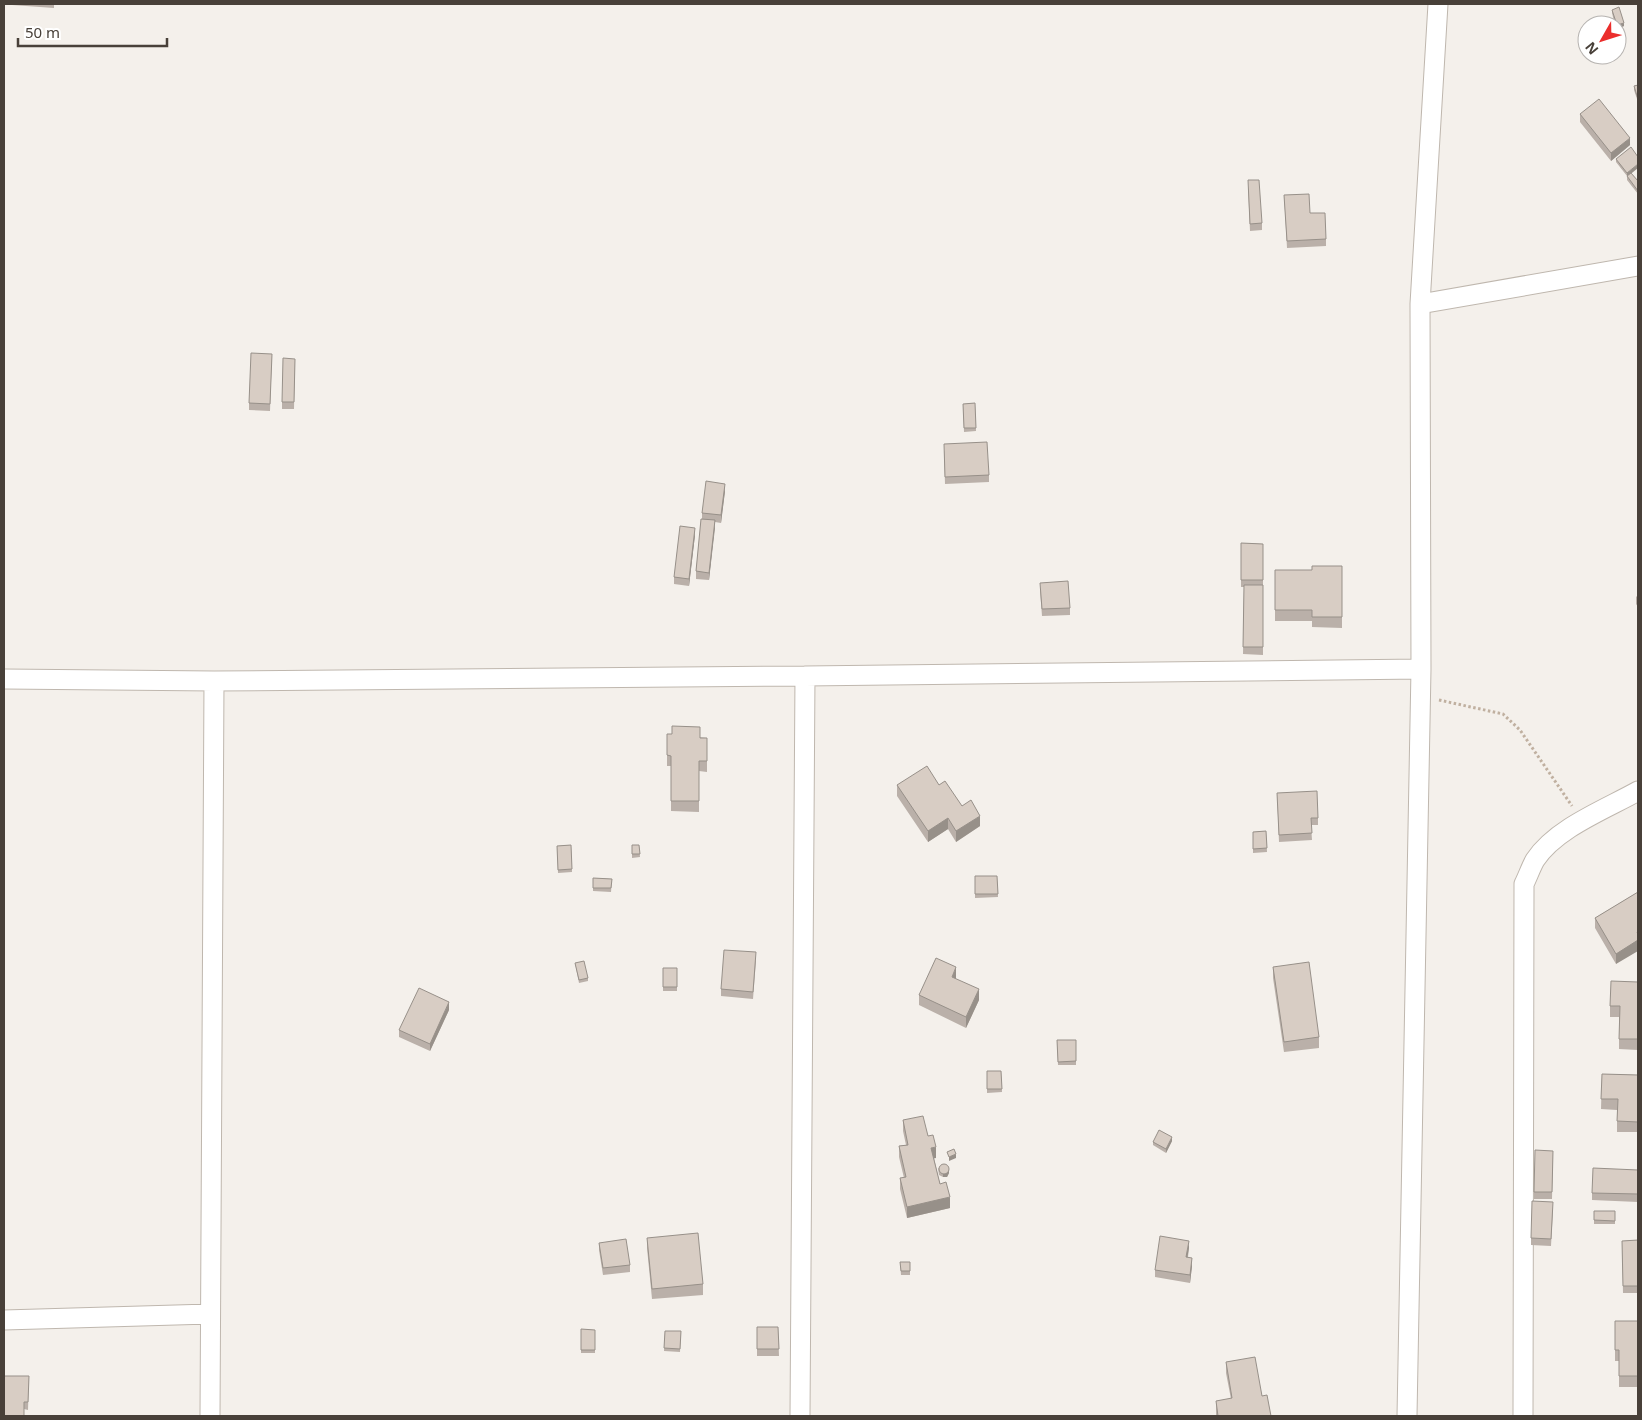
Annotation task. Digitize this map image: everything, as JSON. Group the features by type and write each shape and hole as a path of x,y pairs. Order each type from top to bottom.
{"street":[{"path":"1407,1416 1421,669 1420,304 1438,4"},
{"path":"1420,304 1638,266"},
{"path":"4,679 214,681 1421,669"},
{"path":"800,1416 806,676"},
{"path":"210,1416 214,681"},
{"path":"1523,1416 1524,884 1536,859 1554,840 1583,821 1638,791"},
{"path":"4,1320 210,1314"}],"path":[{"path":"1420,695 1503,714 1520,730 1583,821"}],"building":[{"path":"1619,7 1622,15 1614,15 1612,10"},
{"path":"1638,85 1638,99 1634,86"},
{"path":"1599,99 1630,138 1611,153 1580,114"},
{"path":"1631,147 1638,157 1638,164 1627,173 1616,159"},
{"path":"1631,173 1638,181 1638,191 1627,176"},
{"path":"1248,180 1259,180 1262,223 1250,224"},
{"path":"1309,194 1310,213 1325,213 1326,239 1287,241 1284,195"},
{"path":"251,353 272,354 270,404 249,403"},
{"path":"283,358 295,359 294,402 282,402"},
{"path":"975,403 976,428 964,428 963,404"},
{"path":"987,442 989,475 945,477 944,444"},
{"path":"706,481 725,484 721,515 702,513"},
{"path":"701,519 715,520 709,573 696,571"},
{"path":"680,526 695,528 689,579 674,577"},
{"path":"1241,543 1263,544 1263,580 1241,580"},
{"path":"1312,566 1342,566 1342,617 1312,617 1312,610 1275,610 1275,570 1312,570"},
{"path":"1068,581 1070,608 1042,609 1040,583"},
{"path":"1244,585 1263,585 1263,647 1243,647"},
{"path":"672,726 700,727 700,738 707,738 707,761 699,761 699,801 671,801 671,756 667,755 667,734 672,734"},
{"path":"927,766 939,785 945,781 962,806 971,800 980,816 956,831 948,818 928,831 897,785"},
{"path":"1317,791 1318,818 1311,818 1312,833 1279,835 1277,793"},
{"path":"1266,831 1267,848 1253,849 1253,832"},
{"path":"571,845 572,869 558,870 557,846"},
{"path":"632,845 639,845 640,854 632,854"},
{"path":"975,876 997,876 998,894 975,894"},
{"path":"593,878 612,879 611,888 593,888"},
{"path":"1638,892 1638,940 1616,954 1595,918"},
{"path":"724,950 756,952 753,992 721,989"},
{"path":"936,958 956,967 952,977 979,989 966,1017 919,995"},
{"path":"584,961 588,978 579,980 575,963"},
{"path":"1309,962 1319,1037 1284,1042 1273,967"},
{"path":"663,968 677,968 677,987 663,987"},
{"path":"1611,981 1638,982 1638,1039 1619,1039 1620,1006 1610,1006"},
{"path":"419,988 449,1002 430,1044 399,1030"},
{"path":"1057,1040 1076,1040 1076,1061 1058,1062"},
{"path":"987,1071 1001,1071 1002,1089 987,1089"},
{"path":"1602,1074 1638,1075 1638,1122 1617,1121 1618,1099 1601,1099"},
{"path":"923,1116 928,1136 933,1135 936,1147 931,1148 940,1184 946,1182 950,1197 907,1207 900,1178 906,1177 899,1146 908,1145 903,1120"},
{"path":"1159,1130 1172,1137 1166,1149 1153,1142"},
{"path":"954,1149 956,1154 949,1157 947,1152"},
{"path":"1535,1150 1553,1151 1552,1192 1534,1192"},
{"path":"942,1164 946,1164 949,1169 948,1173 942,1174 939,1171 939,1167"},
{"path":"1593,1168 1638,1170 1638,1194 1592,1193"},
{"path":"1532,1201 1553,1202 1551,1239 1531,1238"},
{"path":"1594,1211 1615,1211 1615,1221 1594,1220"},
{"path":"698,1233 703,1284 652,1289 647,1238"},
{"path":"1160,1236 1189,1241 1186,1257 1192,1258 1190,1275 1155,1270"},
{"path":"626,1239 630,1265 603,1268 599,1243"},
{"path":"1638,1240 1638,1286 1623,1286 1622,1241"},
{"path":"900,1262 910,1262 910,1271 901,1271"},
{"path":"1615,1321 1638,1321 1638,1376 1619,1376 1619,1350 1615,1350"},
{"path":"757,1327 778,1327 779,1349 757,1349"},
{"path":"581,1329 595,1330 595,1350 581,1350"},
{"path":"665,1331 681,1331 680,1349 664,1348"},
{"path":"1255,1357 1262,1396 1267,1395 1271,1416 1218,1416 1216,1401 1232,1398 1226,1362"},
{"path":"4,1376 29,1376 28,1402 24,1402 24,1416 4,1416"}]}
